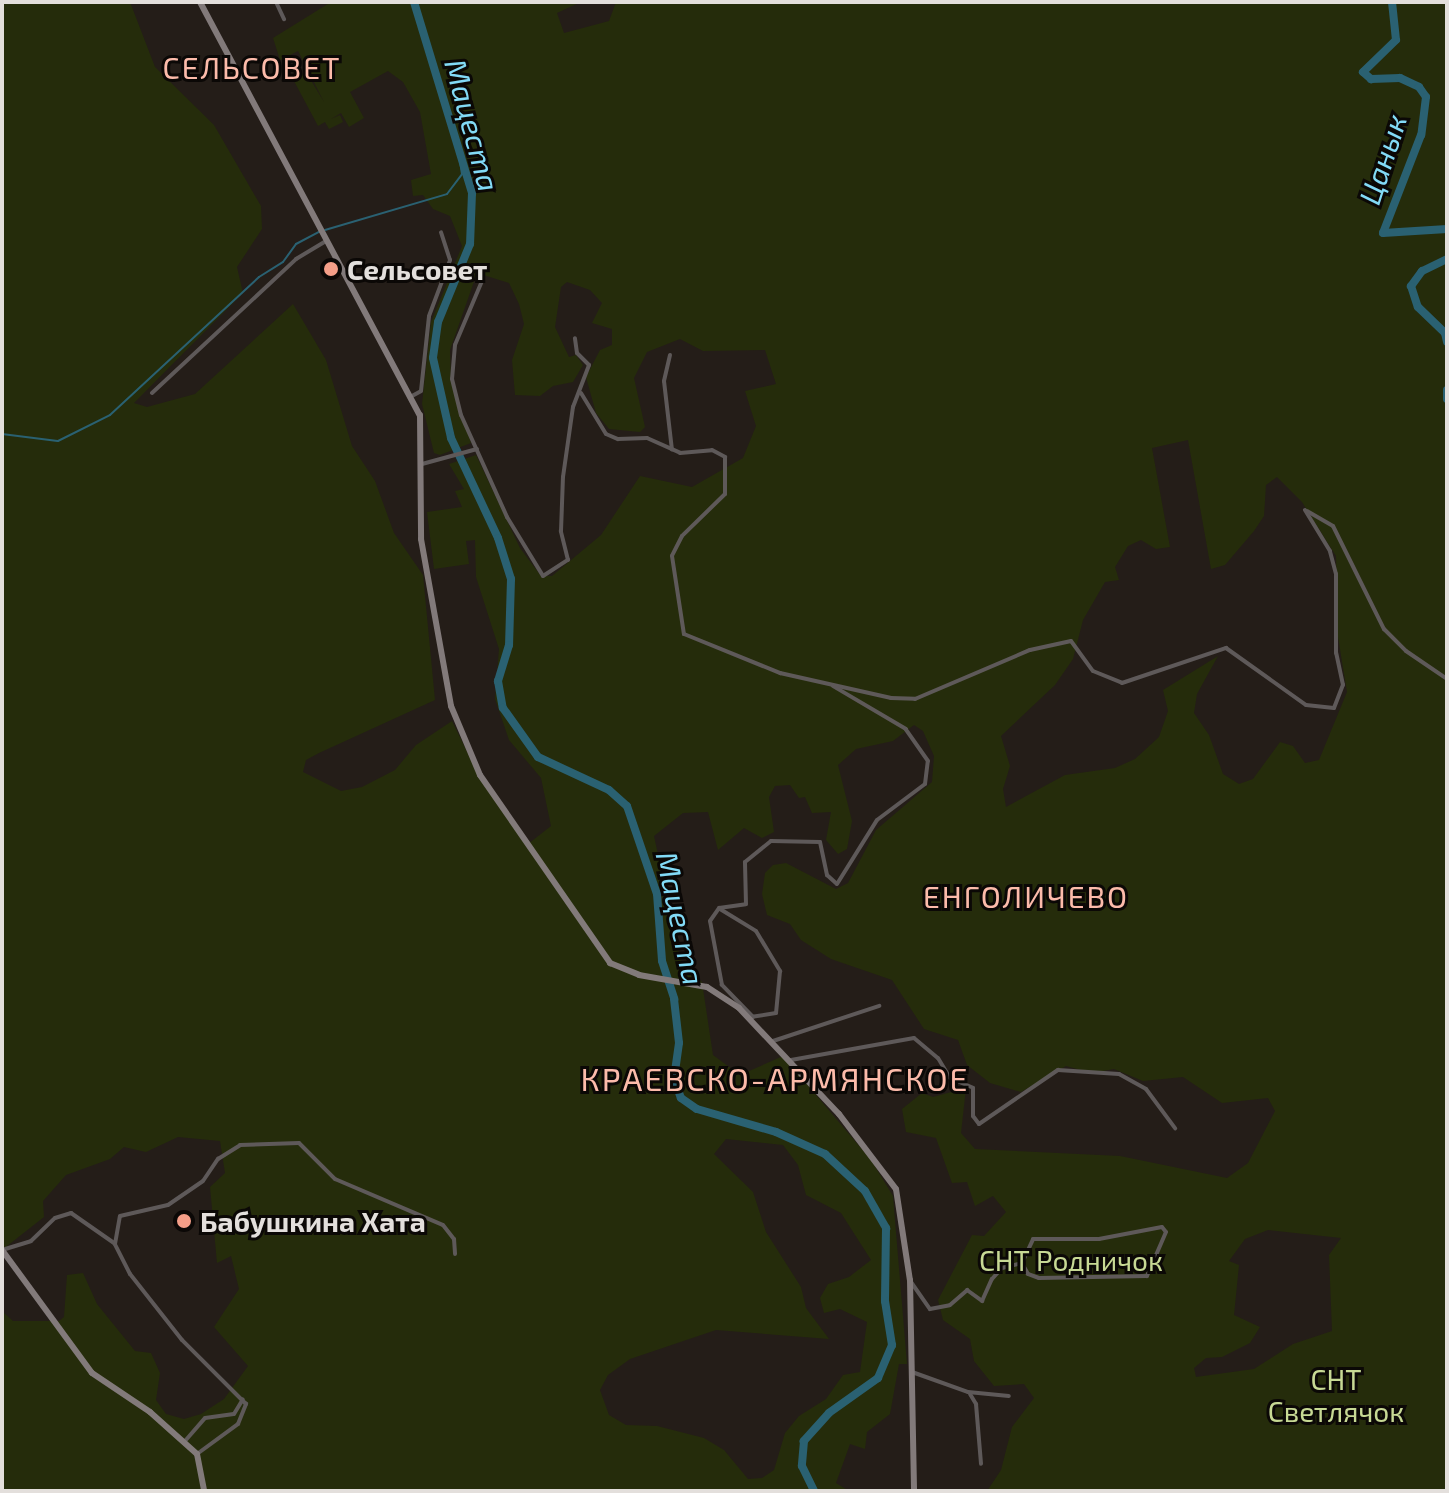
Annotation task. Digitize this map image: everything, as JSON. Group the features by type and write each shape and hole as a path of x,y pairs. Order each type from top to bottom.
{"street":[{"path":"200,2 420,415 421,539 460,738 480,775 605,958 639,975 692,982 726,998 752,1017 776,1013 780,971 756,931 719,908"},
{"path":"276,2 284,19"},
{"path":"412,396 423,385 429,316 451,255 441,232"},
{"path":"152,393 296,259 328,238"},
{"path":"482,281 452,360 461,415 507,517 543,576 568,560 561,531 563,477 573,407 581,393 589,365 577,353 575,338"},
{"path":"670,355 664,381 672,450"},
{"path":"581,393 606,434 618,439 647,438 672,450 722,452 726,460 725,494 682,536 672,556 682,631 780,673 915,699 1021,653 1065,641 1077,645 1093,671 1122,683 1226,648 1306,705 1334,708 1343,685 1336,653 1336,574 1330,551 1305,510 1333,526 1384,629 1406,651 1447,679"},
{"path":"422,464 446,461 477,449"},
{"path":"832,685 906,729 928,761 925,784 877,820 840,883 829,880 820,842 779,839 745,862 746,904 719,908 710,921 723,986 791,1060 891,1179 902,1208 910,1280 914,1491"},
{"path":"773,1041 879,1006"},
{"path":"791,1060 914,1038 938,1058 950,1078 973,1088 978,1124 1058,1070 1119,1074 1146,1089 1175,1128"},
{"path":"115,1244 120,1216 168,1205 203,1181 218,1159 240,1145 299,1143 335,1179 443,1225 454,1239 455,1254"},
{"path":"197,1454 238,1424 246,1408 243,1399 182,1340 130,1274 108,1236 71,1213 55,1218 31,1241 2,1250 92,1373 185,1441 197,1454 204,1491"},
{"path":"910,1280 933,1310 967,1290 982,1301 998,1271 1022,1263 1032,1240 1099,1239 1162,1227 1166,1232 1147,1276 1039,1278 1028,1274 1022,1263"},
{"path":"108,1236 115,1232"},
{"path":"912,1372 968,1392 1009,1396"},
{"path":"968,1392 976,1404 981,1464"},
{"path":"185,1441 205,1418 234,1414 243,1399"}],"green space":[{"path":"2,2 130,2 155,67 214,125 261,206 262,229 237,267 243,293 134,403 147,407 195,394 293,304 326,360 352,446 375,481 394,533 423,575 435,700 306,760 303,772 341,791 362,787 395,770 416,745 452,721 479,776 528,844 551,826 541,778 509,740 495,699 499,649 476,577 475,540 466,541 469,564 434,569 427,512 462,507 455,491 464,489 449,464 476,455 520,548 541,576 552,576 601,535 640,476 692,487 743,458 756,426 745,391 776,384 765,350 703,351 680,339 647,352 634,378 645,427 640,432 609,429 596,413 586,377 600,350 612,345 612,329 592,323 602,303 590,290 567,282 561,287 555,327 569,357 576,355 583,365 573,382 553,386 540,396 515,395 512,360 524,324 519,304 509,283 477,273 450,350 451,382 471,443 440,455 434,453 422,404 431,322 462,246 450,216 433,209 423,195 413,196 411,180 431,174 420,112 403,82 388,71 350,92 364,118 349,127 341,113 331,119 340,115 343,122 329,129 325,122 318,126 294,81 306,72 324,102 298,51 280,60 273,38 331,2 581,2 557,13 564,33 609,21 616,2 1447,2 1447,1491 987,1491 1001,1470 1012,1427 1034,1398 1024,1384 994,1386 974,1361 970,1339 943,1320 938,1300 972,1235 984,1236 1006,1212 993,1196 975,1206 967,1182 952,1183 936,1138 906,1132 902,1109 922,1093 933,1097 966,1088 961,1133 975,1149 1120,1156 1227,1178 1248,1163 1275,1111 1268,1098 1222,1103 1183,1077 1143,1081 1114,1069 1092,1073 1066,1066 1021,1092 990,1083 967,1065 958,1040 924,1029 892,980 831,959 801,940 790,924 767,915 762,894 765,873 773,865 786,863 836,889 848,883 876,830 932,782 934,756 923,731 914,725 893,741 856,749 838,765 852,821 847,849 838,854 826,840 831,812 812,813 805,797 799,798 790,785 775,786 769,797 774,832 762,838 744,828 718,850 708,812 683,813 654,836 681,961 702,982 713,1055 740,1075 783,1056 871,1160 893,1196 907,1364 899,1364 890,1414 867,1432 865,1449 850,1444 836,1483 849,1491 2,1491 2,1311 13,1321 59,1321 64,1317 67,1275 83,1273 97,1304 135,1351 151,1353 160,1373 156,1400 166,1414 184,1419 201,1414 224,1399 248,1366 214,1327 239,1289 231,1256 217,1263 210,1187 225,1173 220,1141 178,1137 146,1152 124,1147 110,1159 66,1175 43,1201 44,1217 2,1250","holes":["1188,440 1211,569 1225,565 1254,531 1264,516 1266,485 1277,477 1302,502 1336,556 1338,637 1347,692 1319,760 1305,763 1293,746 1280,742 1253,779 1239,784 1223,774 1209,735 1194,713 1197,694 1218,656 1163,690 1168,711 1159,737 1135,759 1115,768 1065,775 1006,807 1003,789 1010,766 1001,736 1055,685 1073,659 1083,620 1105,582 1119,580 1115,567 1128,546 1141,540 1156,549 1170,547 1152,448","726,1139 783,1145 798,1165 806,1195 841,1213 871,1260 849,1277 828,1284 820,1298 824,1313 840,1309 867,1322 860,1372 843,1375 826,1399 799,1416 785,1433 774,1470 762,1478 748,1479 724,1450 704,1438 657,1426 626,1425 609,1415 600,1390 608,1375 630,1359 716,1330 829,1339 806,1308 801,1287 766,1232 753,1192 714,1154","1268,1230 1341,1238 1329,1255 1332,1331 1293,1344 1254,1369 1196,1377 1194,1368 1206,1358 1222,1357 1250,1343 1260,1327 1234,1315 1239,1265 1229,1261 1245,1239"]}],"waterway":[{"name":"Мацеста","path":"414,2 472,193 470,244 438,322 433,358 451,438 498,538 511,579 509,645 498,681 503,708 538,757 609,790 627,806 657,894 662,961 674,999 679,1043 674,1078 681,1098 697,1109 776,1132 825,1154 865,1191 886,1228 885,1301 892,1345 878,1378 829,1413 804,1441 802,1466 814,1491"},
{"name":"Цанык","path":"1392,2 1396,40 1363,72 1371,79 1400,78 1419,87 1426,97 1421,135 1383,233 1447,229"},
{"path":"325,230 447,194 462,174 459,155"},
{"path":"2,434 58,441 110,415 259,277 283,262 296,244 319,232"},
{"name":"Цанык","path":"1447,259 1422,271 1411,286 1418,307 1445,333 1447,342"},
{"name":"Цанык","path":"1447,390 1447,399"}],"place":[{"name":"Сельсовет","path":"331,269"},
{"name":"Бабушкина Хата","path":"184,1221"}],"district":[{"name":"СЕЛЬСОВЕТ","path":"252,67"},
{"name":"ЕНГОЛИЧЕВО","path":"1026,896"},
{"name":"КРАЕВСКО-АРМЯНСКОЕ","path":"775,1078"}],"park label":[{"name":"СНТ Родничок","path":"1071,1260"},
{"name":"СНТ Светлячок","path":"1336,1395"}]}
